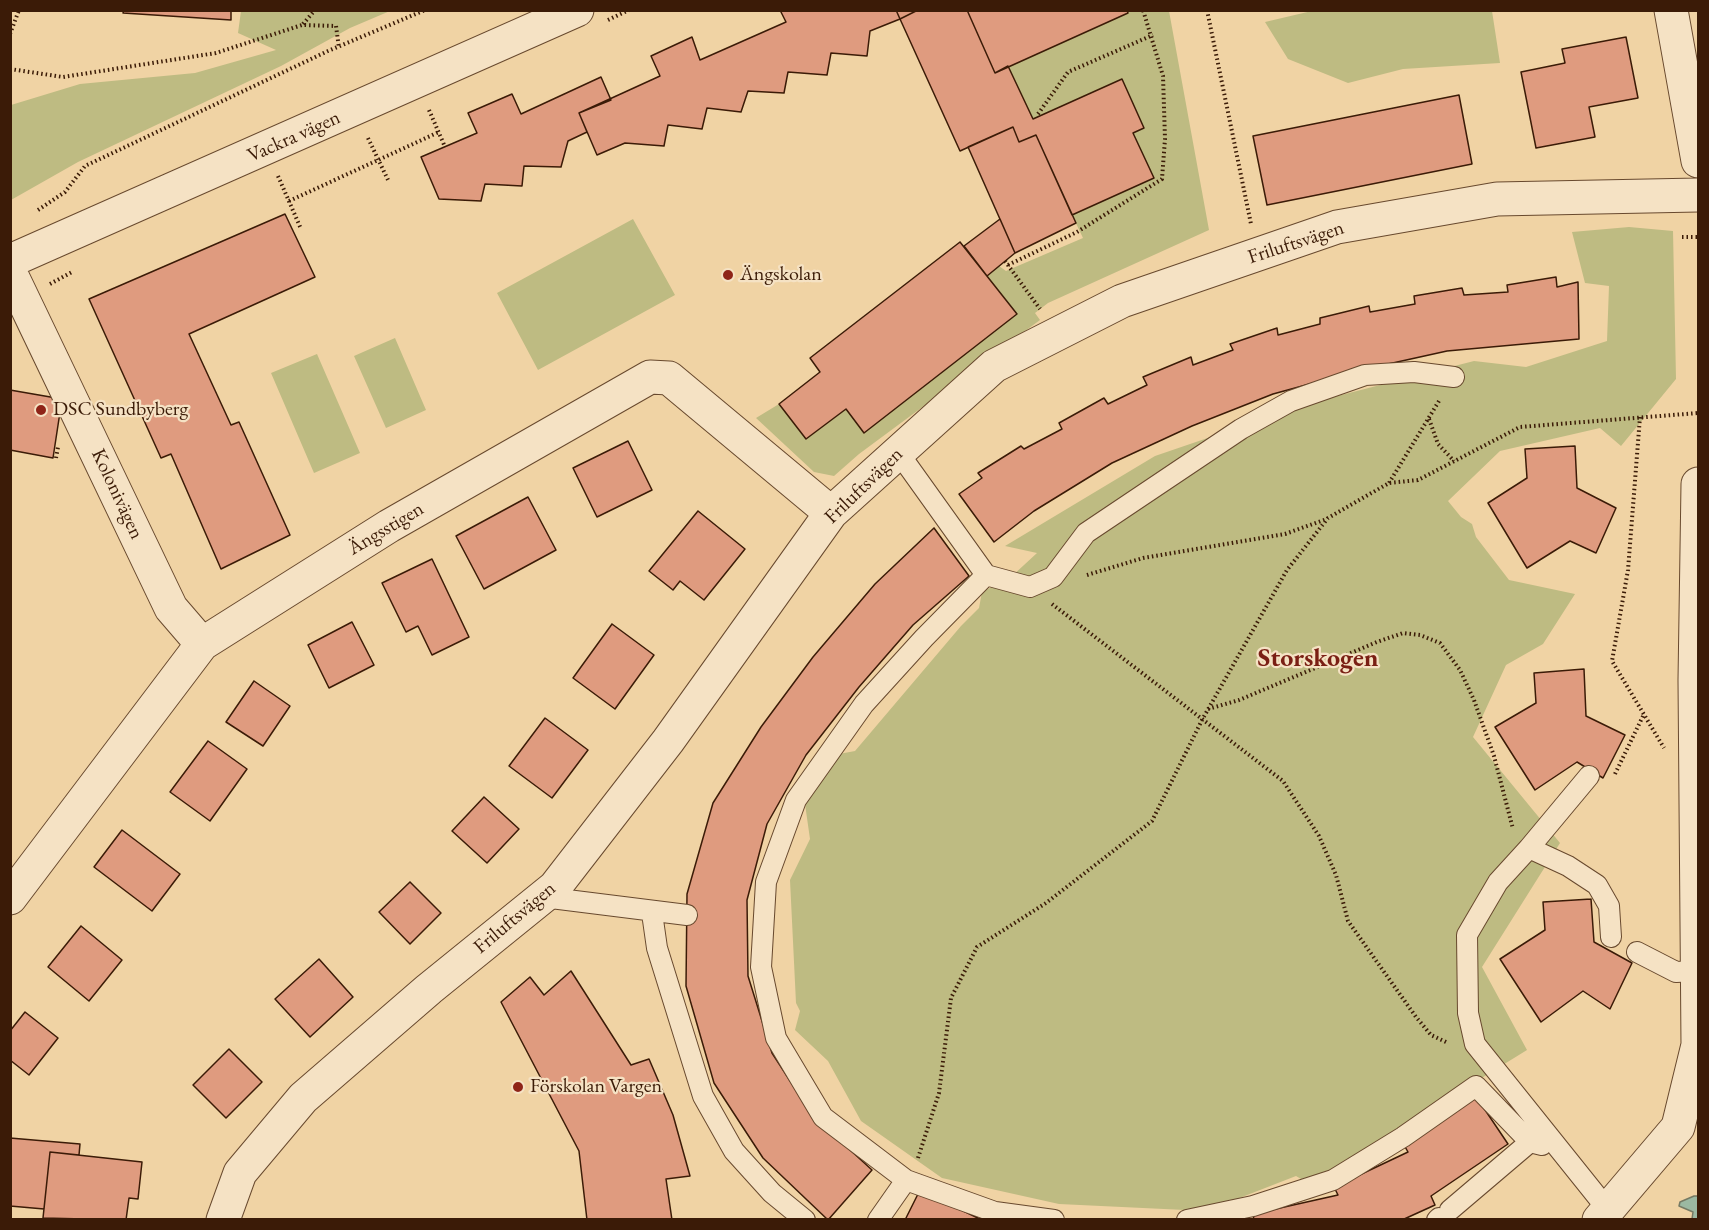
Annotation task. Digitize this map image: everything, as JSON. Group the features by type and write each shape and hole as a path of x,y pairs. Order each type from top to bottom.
{"street":[{"name":"Vackra vägen","path":"10,261 577,10"},
{"path":"1671,10 1698,160"},
{"name":"Friluftsvägen","path":"223,1220 240,1173 303,1098 429,989 555,887 668,741 831,513 994,366 1122,301 1337,227 1497,200 1698,195"},
{"name":"Kolonivägen","path":"10,272 171,608 202,644"},
{"name":"Ängsstigen","path":"10,898 202,644 389,526 650,377 669,378 831,513"},
{"path":"1603,1215 1688,1128 1698,1045 1695,680 1698,484"}],"lane":[{"path":"898,452 986,575 1030,587 1053,577 1086,533 1241,429 1292,401 1365,375 1414,372 1454,377"},
{"path":"986,575 864,704 796,800 766,882 756,921 761,967 776,1038 823,1117 906,1180 995,1212 1054,1220"},
{"path":"1589,776 1498,882 1467,934 1468,1013 1476,1044 1561,1151 1603,1215"},
{"path":"1528,848 1568,866 1597,885 1609,906 1611,937"},
{"path":"543,897 652,913 687,915"},
{"path":"652,913 657,948 703,1096 734,1151 772,1193 805,1220"},
{"path":"1638,952 1676,972 1696,971"},
{"path":"1187,1220 1252,1206 1333,1180 1404,1137 1476,1086 1530,1142 1561,1151"},
{"path":"1442,1216 1530,1142"},
{"path":"878,1220 906,1180"}],"path":[{"path":"10,34 19,10"},
{"path":"302,25 315,10"},
{"path":"35,212 66,192 85,166 425,10"},
{"path":"1058,333 1007,263 1077,232 1162,179 1165,139 1163,76 1153,35 1143,10"},
{"path":"1207,10 1257,255"},
{"path":"10,69 63,76 216,53 302,25 336,26 339,48"},
{"path":"1038,114 1068,72 1153,35"},
{"path":"427,103 445,147"},
{"path":"365,132 388,180"},
{"path":"289,201 439,132"},
{"path":"277,173 301,229"},
{"path":"1682,237 1698,237"},
{"path":"1389,483 1454,377"},
{"path":"1053,577 1064,580 1143,558 1285,534 1328,518 1389,483 1418,480 1520,427 1698,412"},
{"path":"1640,417 1628,570 1612,661 1661,746 1669,750"},
{"path":"1429,418 1438,444 1454,461"},
{"path":"906,1180 916,1164 939,1093 951,998 978,946 1046,903 1152,820 1202,720 1287,570 1328,518"},
{"path":"1030,587 1283,781 1319,836 1336,875 1348,921 1416,1017 1431,1035 1444,1042 1476,1044"},
{"path":"1208,709 1239,700 1403,633 1420,635 1440,643 1460,670 1474,700 1494,756 1512,828 1528,848"},
{"path":"1589,776 1610,786 1643,716"}],"shaded area":[{"path":"1316,10 1492,11 1500,63 1403,69 1348,83 1288,59 1265,22"},
{"path":"241,11 390,11 350,28 281,66 78,162 11,200 11,105 80,84 195,73 276,50 238,33"},
{"path":"1127,11 1169,11 1209,230 1048,303 1035,313 1040,320 859,454 834,476 814,472 756,418 779,404 806,439 846,409 864,432 1016,314 987,276 999,266 1006,271 1083,238 1072,215 1153,178 1133,133 1033,119 1008,66 1128,13"},
{"path":"633,219 675,295 538,370 497,293"},
{"path":"1629,227 1673,231 1676,379 1621,446 1600,428 1500,451 1448,501 1461,517 1472,524 1476,537 1509,580 1575,594 1543,644 1506,665 1473,737 1560,843 1482,967 1527,1050 1383,1139 1313,1186 1296,1176 1206,1211 1059,1204 942,1178 861,1121 828,1061 795,1030 800,1011 796,1003 790,880 810,839 805,804 839,754 855,751 961,626 979,608 982,592 1011,577 1037,553 1005,546 1155,456 1310,403 1474,361 1526,367 1607,341 1609,286 1585,283 1572,232"},
{"path":"395,338 426,410 386,428 354,356"},
{"path":"317,354 360,453 314,473 271,373"},
{"path":"1698,1196 1698,1219 1692,1219 1693,1212 1679,1206 1680,1202"}],"building":[{"path":"124,10 231,10 231,20 123,13"},
{"path":"780,10 896,10 900,19 870,31 867,56 831,53 827,75 788,72 784,93 748,91 741,112 707,108 702,129 668,125 664,146 625,143 597,155 579,113 660,76 651,56 692,37 700,60 786,22"},
{"path":"896,10 918,10 900,19"},
{"path":"918,10 967,10 995,73 1008,66 1033,119 1122,79 1144,128 1133,133 1154,178 1072,215 1036,135 1019,142 1013,127 960,151 900,19"},
{"path":"967,10 1127,10 1128,13 995,73"},
{"path":"1626,37 1638,98 1589,107 1595,137 1536,148 1521,72 1565,63 1562,49"},
{"path":"601,77 611,100 579,113 587,132 568,141 561,167 524,166 522,186 485,184 481,201 439,199 421,157 477,133 468,113 512,94 521,114"},
{"path":"1459,95 1472,164 1267,205 1253,136"},
{"path":"1013,127 1019,142 1036,135 1076,223 1015,253 968,147"},
{"path":"285,214 315,277 189,334 231,425 239,422 290,535 221,569 171,454 161,458 89,299"},
{"path":"1000,219 1015,253 987,276 964,246"},
{"path":"960,242 1017,314 864,433 846,409 806,439 779,404 820,372 810,358"},
{"path":"1556,277 1557,287 1578,282 1579,339 1447,351 1361,370 1273,394 1192,426 1112,463 1034,511 994,542 959,494 982,478 978,473 1021,446 1024,449 1062,429 1059,423 1104,398 1108,404 1147,385 1143,377 1191,357 1193,365 1233,350 1230,344 1277,328 1278,335 1320,324 1320,318 1369,306 1370,312 1415,304 1414,296 1462,288 1464,295 1508,292 1507,285"},
{"path":"10,390 62,399 53,458 10,450"},
{"path":"628,441 652,490 597,517 573,468"},
{"path":"1575,446 1577,488 1616,508 1596,553 1570,541 1527,568 1488,503 1527,478 1525,449"},
{"path":"528,497 556,550 484,589 456,536"},
{"path":"698,511 745,549 704,600 680,581 673,590 649,571"},
{"path":"934,528 969,576 913,625 859,687 806,755 767,824 747,900 748,976 772,1053 813,1116 872,1170 828,1220 763,1158 714,1083 686,986 687,894 713,803 761,727 813,657 875,584"},
{"path":"432,559 469,637 432,655 418,626 406,632 382,583"},
{"path":"352,622 374,665 329,688 308,645"},
{"path":"612,624 654,655 615,709 573,678"},
{"path":"1584,669 1586,716 1625,735 1603,778 1577,762 1535,790 1495,727 1536,703 1534,673"},
{"path":"254,681 290,706 263,746 226,722"},
{"path":"545,718 588,750 552,798 509,766"},
{"path":"208,741 247,769 210,821 170,792"},
{"path":"484,797 519,829 487,863 452,831"},
{"path":"122,830 180,874 152,911 94,867"},
{"path":"410,882 441,913 410,944 379,912"},
{"path":"1591,899 1594,942 1632,963 1610,1009 1583,991 1541,1022 1500,959 1545,930 1543,902"},
{"path":"81,926 122,960 89,1001 48,967"},
{"path":"319,959 353,997 310,1037 275,999"},
{"path":"571,971 631,1065 649,1059 673,1115 690,1176 666,1179 672,1220 587,1220 579,1151 501,1002 530,977 544,995"},
{"path":"25,1012 58,1038 29,1075 10,1060 10,1031"},
{"path":"229,1049 262,1082 226,1118 193,1085"},
{"path":"1473,1092 1508,1144 1431,1196 1435,1205 1402,1220 1254,1220 1253,1214 1338,1195 1334,1187 1408,1152 1404,1145"},
{"path":"10,1138 80,1144 79,1155 50,1152 44,1209 10,1206"},
{"path":"50,1152 142,1162 138,1199 129,1198 126,1220 43,1218"},
{"path":"920,1190 982,1220 905,1220"}],"place":[{"name":"Ängskolan","path":"728,275"},
{"name":"DSC Sundbyberg","path":"41,410"},
{"name":"Förskolan Vargen","path":"518,1087"}],"district":[{"name":"Storskogen","path":"1318,659"}]}
